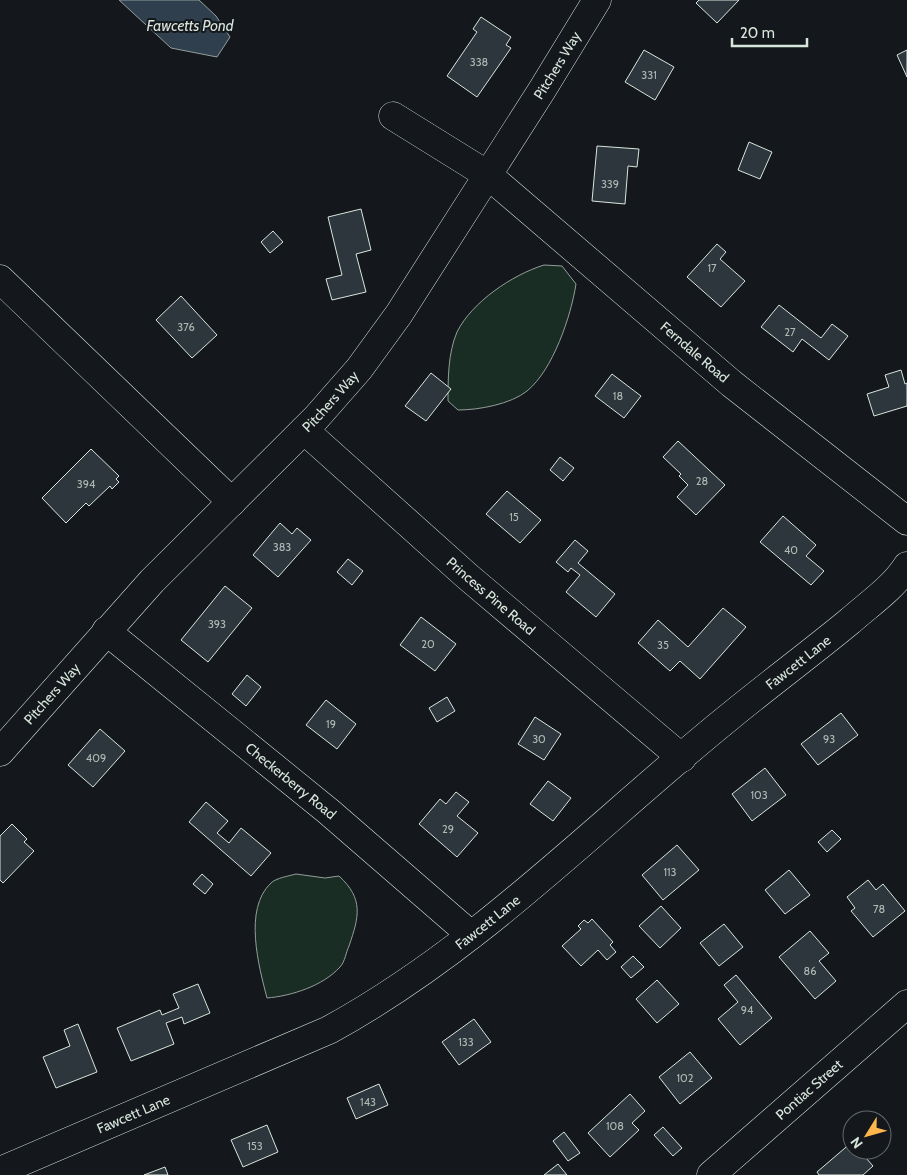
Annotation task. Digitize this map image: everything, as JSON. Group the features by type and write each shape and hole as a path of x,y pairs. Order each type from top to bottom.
{"street":[{"name":"Pitchers Way","path":"0,752 106,631 171,561 304,430 375,348 488,175 597,0"},
{"name":"Ferndale Road","path":"393,116 488,175 732,384 907,521"},
{"path":"0,278 232,502"},
{"name":"Princess Pine Road","path":"304,430 467,576 682,758"},
{"name":"Fawcett Lane","path":"0,1171 329,1030 376,1004 449,954 869,604 892,584 907,566"},
{"name":"Checkerberry Road","path":"106,631 328,811 471,935"},
{"name":"Pontiac Street","path":"711,1175 907,1004"}],"green space":[{"path":"544,265 562,266 576,284 565,326 545,370 536,382 520,396 504,403 475,409 458,410 448,401 450,357 457,332 472,310 494,291 519,275"},
{"path":"296,874 325,878 339,876 347,884 356,901 357,917 355,926 343,962 333,974 306,989 267,998 257,955 255,923 257,908 262,894 273,881"}],"water":[{"name":"Fawcetts Pond","path":"119,0 199,0 216,16 230,37 217,57 171,48"}],"building":[{"path":"699,0 739,0 717,23 696,3"},
{"path":"481,17 511,37 506,45 511,48 477,97 447,76 477,32 473,29"},
{"path":"644,50 674,67 655,100 625,82"},
{"path":"907,50 907,77 897,55"},
{"path":"749,142 772,152 760,179 738,170"},
{"path":"597,146 639,149 637,167 628,166 625,204 592,201"},
{"path":"361,209 371,250 356,254 366,292 332,300 326,279 342,275 328,217"},
{"path":"273,231 283,242 270,253 261,242"},
{"path":"717,244 726,252 720,259 745,281 721,307 687,277"},
{"path":"181,296 217,335 192,358 156,320"},
{"path":"779,305 821,338 832,324 848,336 829,360 802,339 793,352 761,327"},
{"path":"901,370 905,384 907,383 907,406 874,416 867,394 889,387 885,375"},
{"path":"431,373 451,389 426,421 405,406"},
{"path":"612,374 641,396 624,418 595,396"},
{"path":"678,441 725,485 696,515 677,497 688,485 679,476 681,474 663,457"},
{"path":"91,449 119,476 116,479 119,482 112,489 110,486 89,506 86,503 66,523 42,498"},
{"path":"560,457 574,468 563,481 550,470"},
{"path":"507,491 541,520 520,543 486,514"},
{"path":"783,516 816,545 806,556 824,571 811,585 760,542"},
{"path":"280,523 292,534 297,528 311,540 278,577 253,555"},
{"path":"575,540 588,551 578,563 615,594 596,617 566,592 580,575 571,568 568,572 556,562"},
{"path":"348,559 363,571 352,585 337,572"},
{"path":"225,586 252,608 208,662 181,640"},
{"path":"723,608 746,627 700,679 680,661 670,671 638,643 658,620 688,647"},
{"path":"421,617 456,644 435,671 400,645"},
{"path":"247,675 261,687 246,706 232,694"},
{"path":"447,697 455,711 437,722 429,708"},
{"path":"326,700 356,724 337,749 306,725"},
{"path":"841,713 858,735 818,765 801,744"},
{"path":"535,717 561,734 544,760 518,744"},
{"path":"100,729 125,751 93,787 68,765"},
{"path":"765,768 786,795 752,821 732,794"},
{"path":"548,781 571,798 553,821 530,804"},
{"path":"456,792 469,802 457,816 478,833 457,857 419,824 440,799 446,804"},
{"path":"206,802 228,821 217,833 229,843 241,828 271,853 251,876 189,822"},
{"path":"12,824 27,839 24,842 34,851 3,883 0,880 0,836"},
{"path":"832,830 841,839 827,852 818,842"},
{"path":"677,845 699,870 663,900 642,875"},
{"path":"789,870 810,895 785,914 765,890"},
{"path":"202,874 213,884 205,894 193,884"},
{"path":"868,880 876,890 883,884 905,911 873,937 851,911 855,908 847,897"},
{"path":"661,906 681,928 660,948 639,926"},
{"path":"592,919 613,942 610,945 616,952 607,960 598,950 581,966 562,946 581,929 578,926 584,920 588,923"},
{"path":"724,924 743,947 719,966 700,943"},
{"path":"810,931 829,953 819,961 836,981 815,999 779,957"},
{"path":"633,956 644,967 631,978 621,967"},
{"path":"736,975 772,1018 740,1045 718,1019 738,1002 724,985"},
{"path":"657,980 679,1004 657,1023 636,999"},
{"path":"198,984 210,1013 184,1024 182,1017 166,1023 174,1044 131,1061 117,1028 160,1010 162,1015 179,1008 173,994"},
{"path":"474,1019 491,1042 459,1065 442,1042"},
{"path":"78,1024 97,1072 56,1088 43,1057 70,1046 64,1030"},
{"path":"690,1052 712,1078 680,1104 659,1077"},
{"path":"379,1084 388,1105 356,1119 347,1098"},
{"path":"630,1094 645,1111 632,1123 639,1130 610,1157 588,1133"},
{"path":"267,1125 278,1152 243,1167 231,1140"},
{"path":"663,1127 682,1148 673,1156 654,1135"},
{"path":"564,1132 580,1153 568,1161 553,1141"},
{"path":"842,1151 842,1160 868,1160 873,1166 863,1175 819,1175 817,1172"},
{"path":"558,1164 567,1175 544,1175"},
{"path":"165,1167 168,1175 144,1175"}]}
